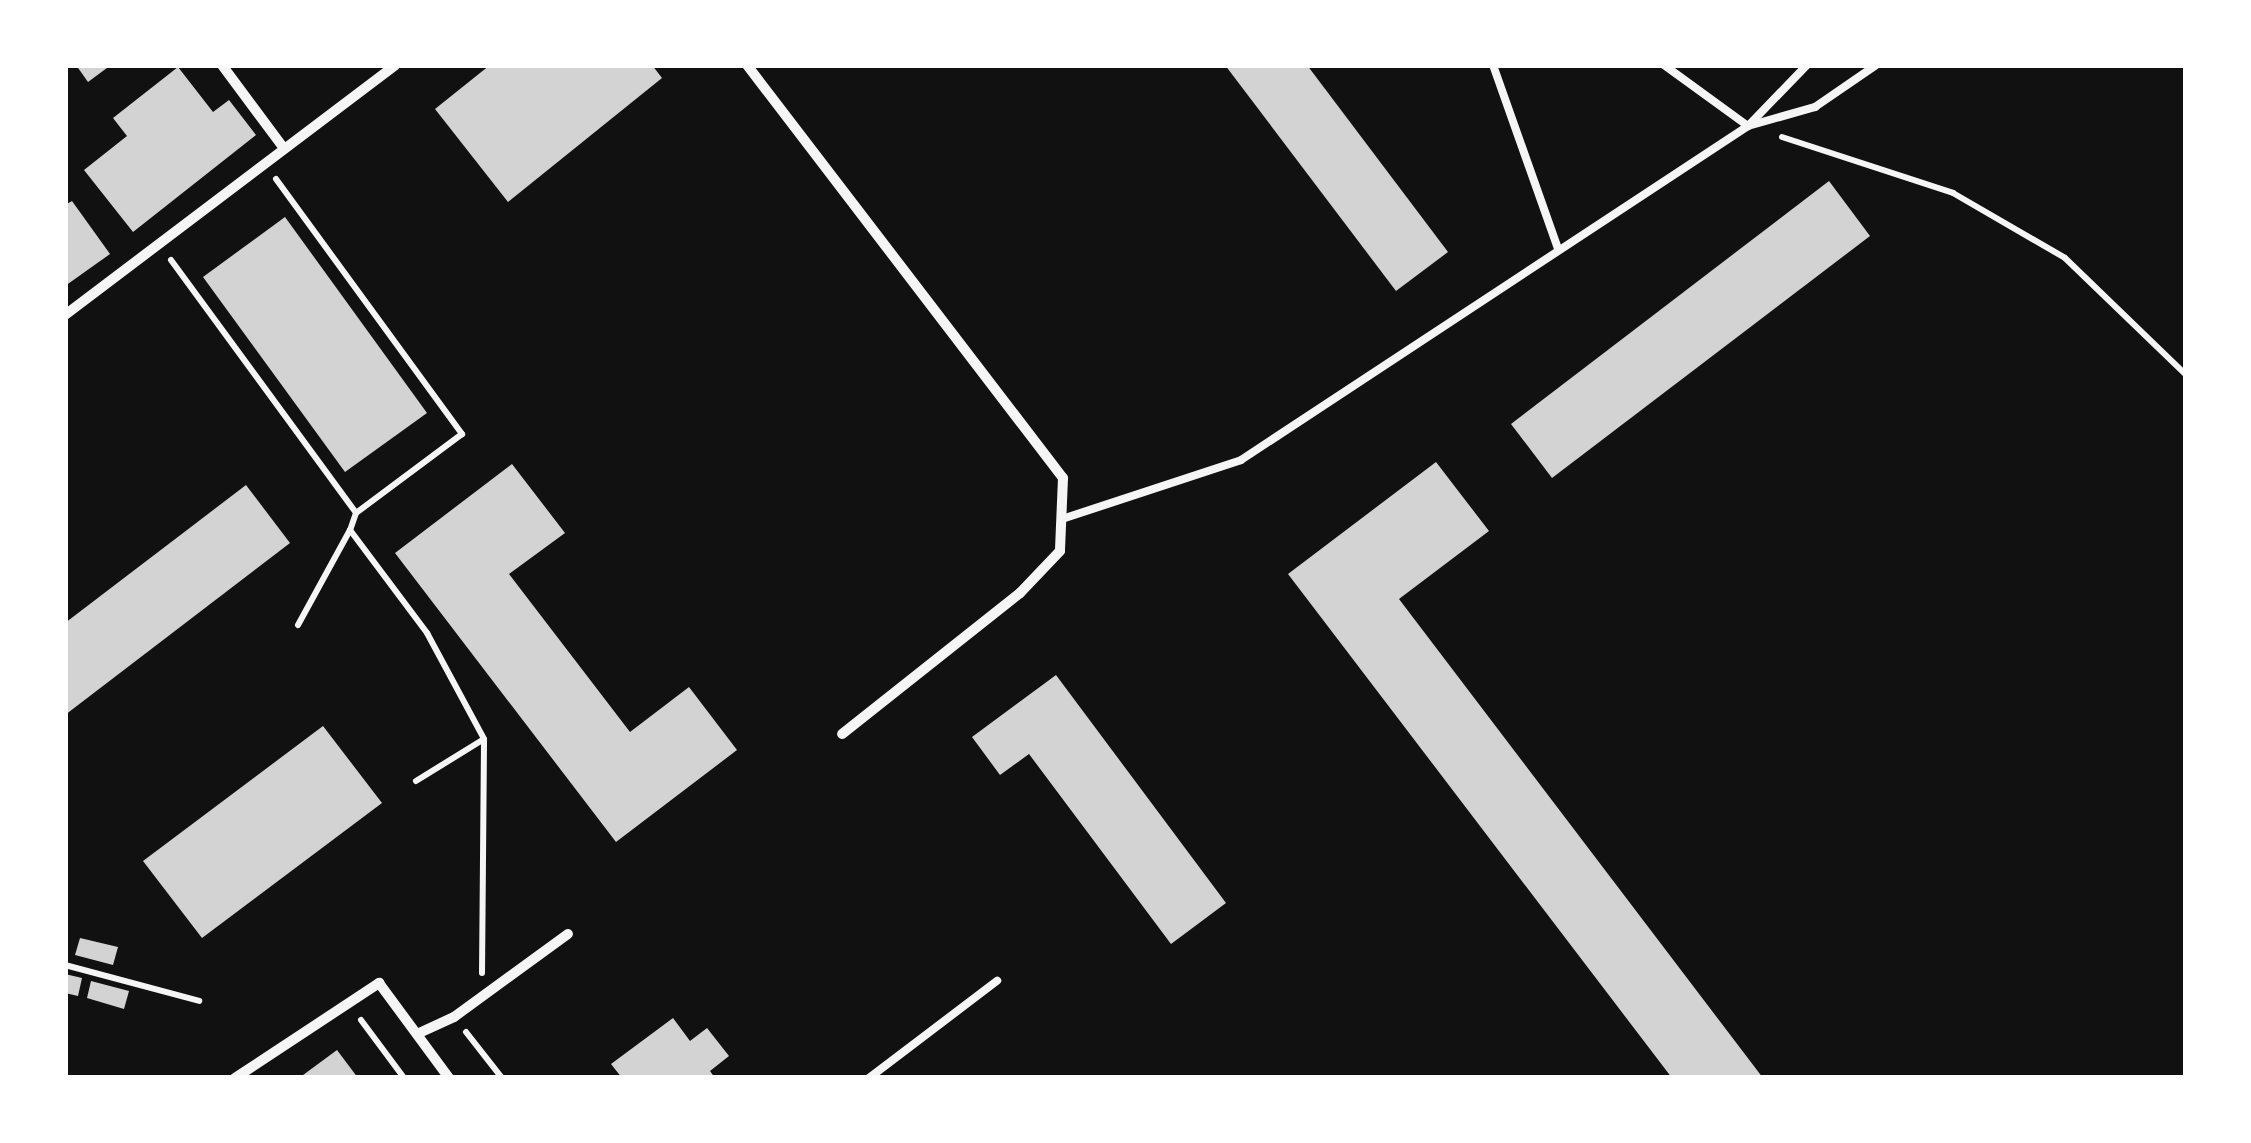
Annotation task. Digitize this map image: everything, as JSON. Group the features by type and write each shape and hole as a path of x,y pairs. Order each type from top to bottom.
{"street":[{"path":"222,65 283,147"},
{"path":"65,314 395,65"},
{"path":"748,65 1063,478 1066,518 1060,552 1020,594 842,734"},
{"path":"417,1034 454,1017 568,934"},
{"path":"234,1078 378,983 449,1078"}],"lane":[{"path":"1492,65 1558,250"},
{"path":"1664,65 1748,126"},
{"path":"1066,518 1240,460 1748,126 1808,65"},
{"path":"1748,126 1814,107 1876,65"},
{"path":"869,1078 997,980"}],"path":[{"path":"1748,126 1953,193 2065,258 2186,375"},
{"path":"263,162 462,434 356,513 298,625"},
{"path":"158,243 356,513"},
{"path":"350,530 428,634 484,739 482,998"},
{"path":"416,781 484,739"},
{"path":"65,965 199,1001"},
{"path":"348,1002 404,1078"},
{"path":"454,1017 502,1078"}],"building":[{"path":"76,65 111,65 88,82"},
{"path":"490,65 652,65 662,78 508,202 435,109"},
{"path":"1225,65 1307,65 1448,252 1396,291"},
{"path":"178,67 213,112 229,100 256,135 133,232 84,170 127,136 113,118"},
{"path":"1829,181 1870,236 1552,478 1511,424"},
{"path":"72,201 110,254 65,286 65,205"},
{"path":"285,217 427,413 345,472 203,277"},
{"path":"1436,462 1489,531 1399,599 1763,1078 1672,1078 1288,574"},
{"path":"512,464 565,533 509,574 630,732 689,687 737,750 616,842 395,553"},
{"path":"246,485 290,543 65,715 65,623"},
{"path":"1056,675 1226,903 1171,944 1029,754 1000,775 972,737"},
{"path":"323,726 382,803 202,938 143,861"},
{"path":"80,938 118,947 113,965 75,955"},
{"path":"65,974 82,978 78,996 65,993"},
{"path":"91,981 129,991 124,1009 87,998"},
{"path":"673,1018 690,1041 707,1028 729,1056 710,1071 715,1078 622,1078 611,1064"},
{"path":"337,1050 358,1078 299,1078"}]}
